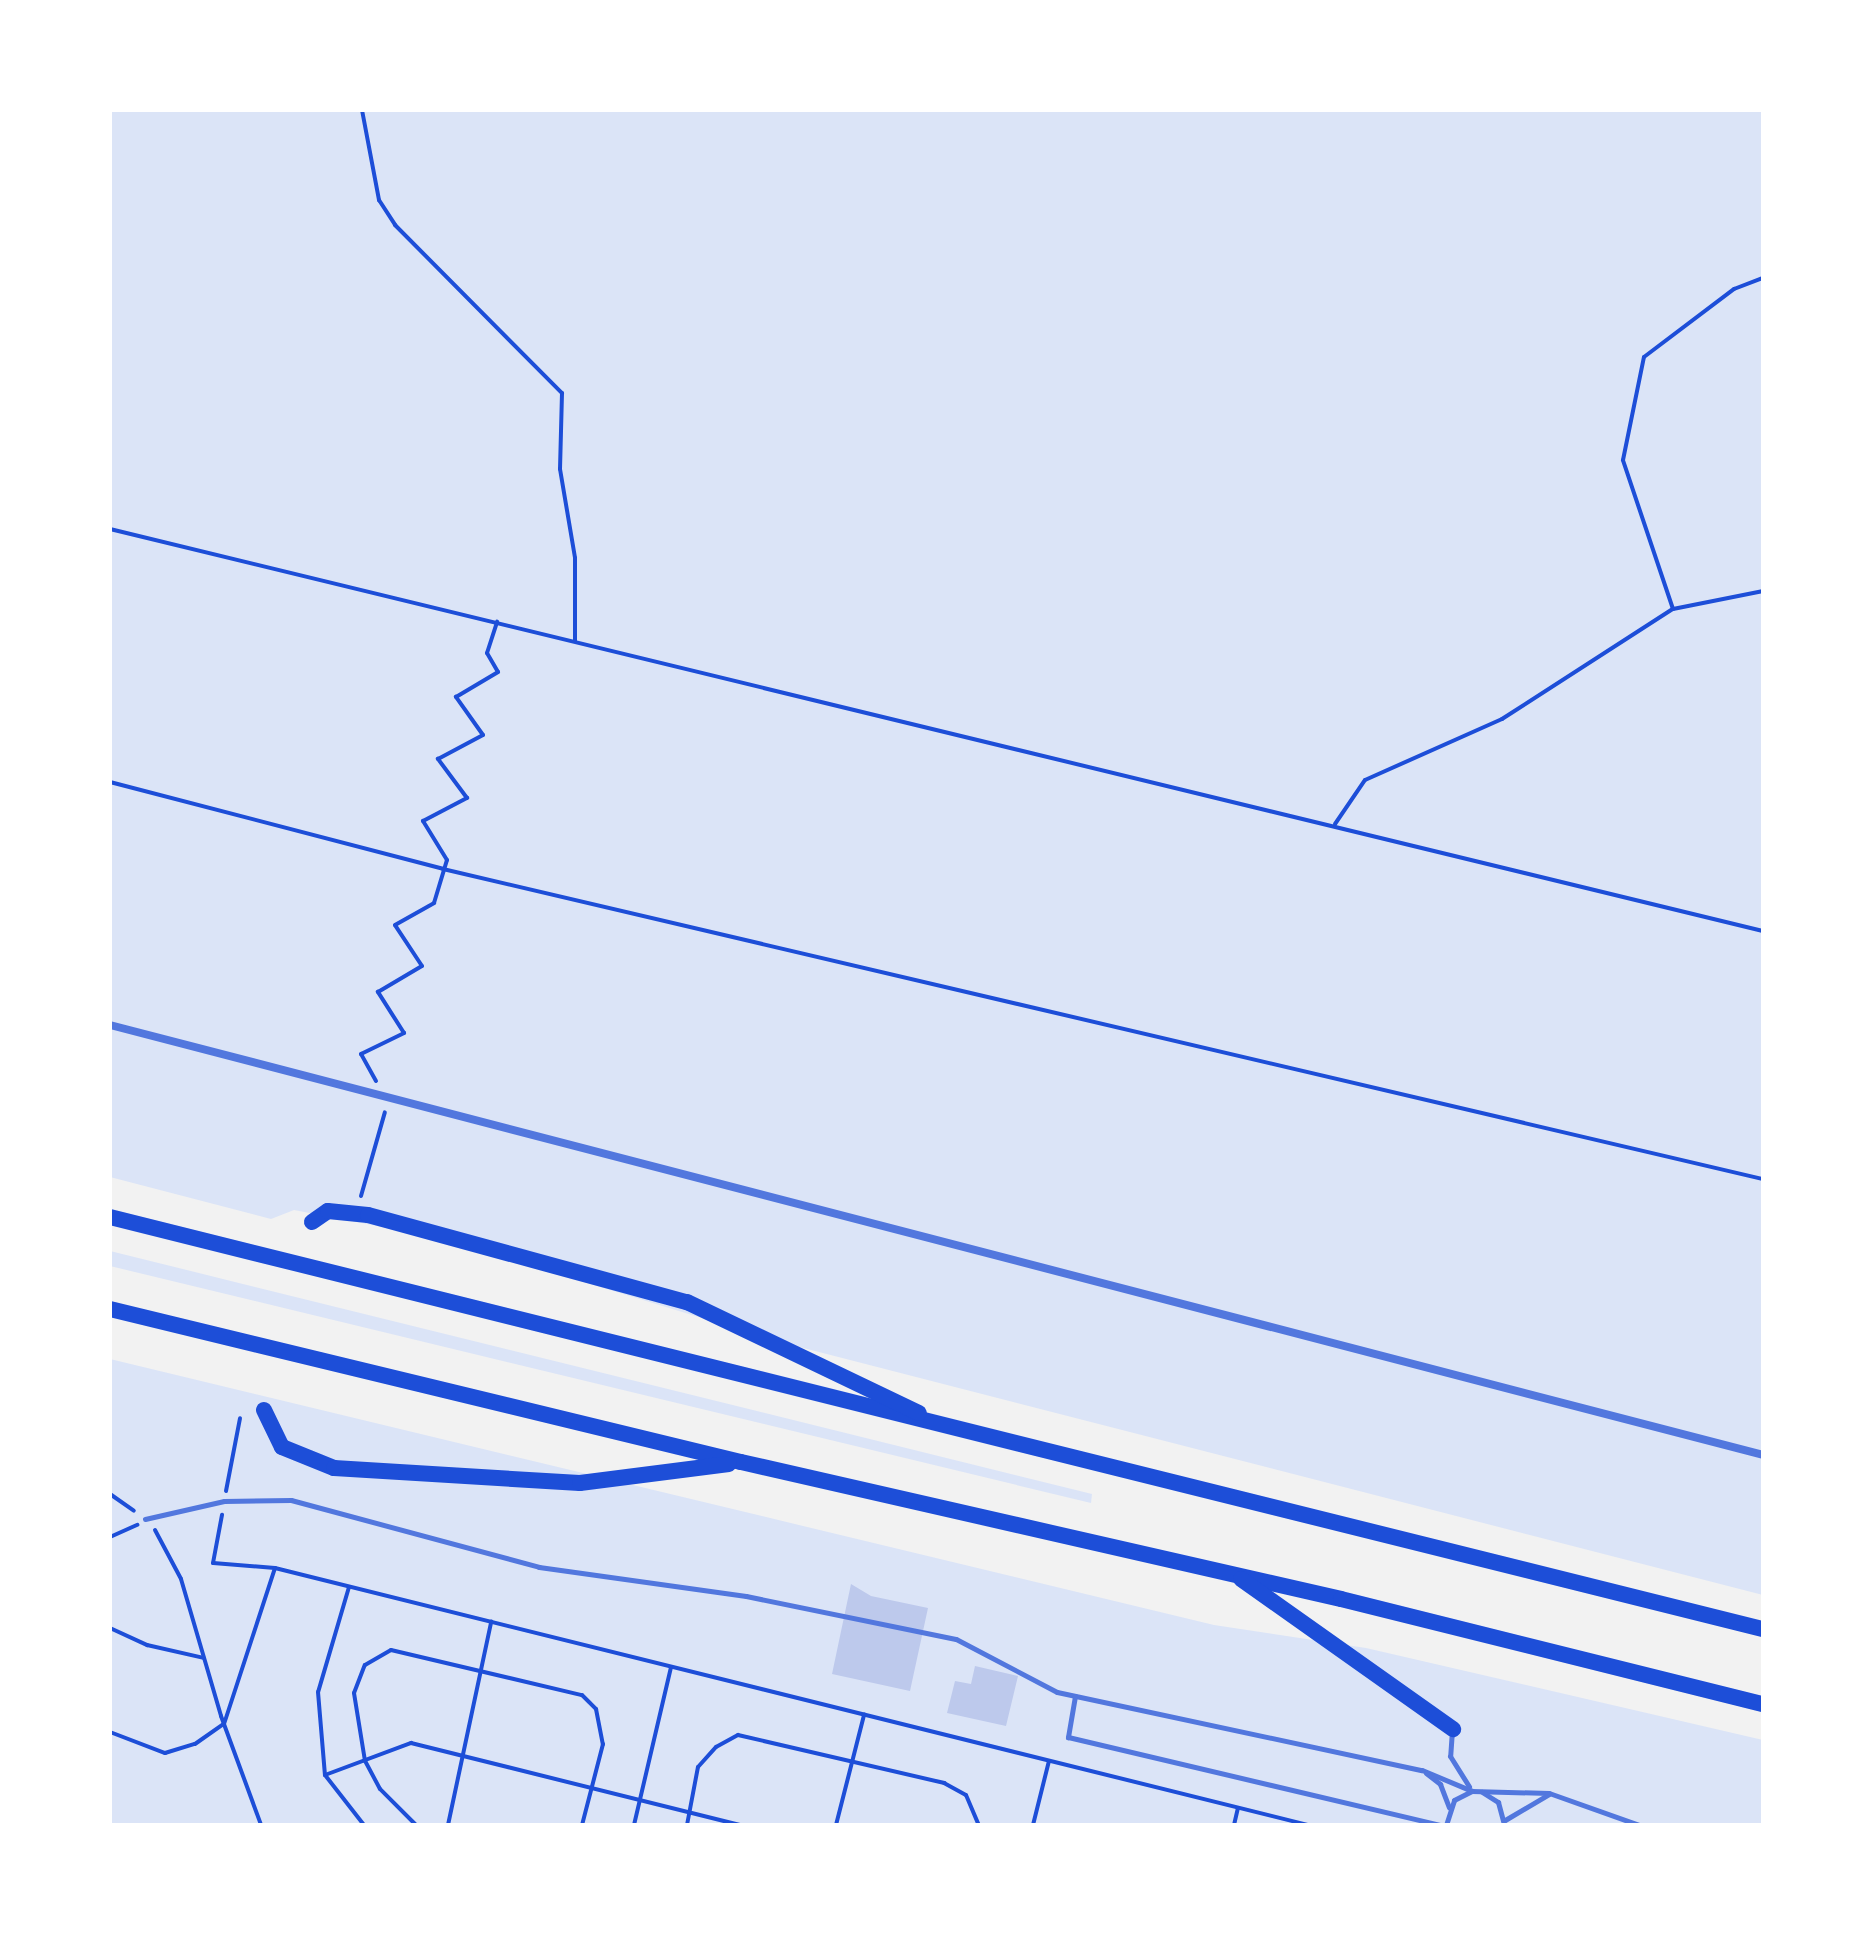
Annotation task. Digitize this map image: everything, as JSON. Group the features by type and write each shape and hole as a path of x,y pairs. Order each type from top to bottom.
{"highway":[{"path":"312,1222 328,1211 368,1215 687,1302 953,1429"},
{"path":"110,1217 1763,1629"},
{"path":"110,1309 741,1462 1233,1573 1763,1704"},
{"path":"264,1410 282,1447 334,1468 580,1483 741,1462"},
{"path":"1233,1573 1453,1729"}],"street":[{"path":"110,1025 388,1100 1763,1455"}],"lane":[{"path":"145,1519 224,1501 291,1500 539,1567 746,1596 956,1639 1057,1692 1422,1770 1472,1791 1491,1795 1505,1822 1549,1793"},
{"path":"1075,1696 1068,1737 1443,1825 1449,1808 1472,1791 1549,1793 1639,1825"},
{"path":"1453,1729 1450,1756 1472,1791"},
{"path":"1422,1770 1440,1784 1449,1808"}],"path":[{"path":"362,110 379,200 395,225 562,393 560,469 575,558 575,641"},
{"path":"1673,609 1623,460 1644,357 1734,289 1763,278"},
{"path":"110,529 1335,824 1763,931"},
{"path":"1335,824 1365,780 1502,719 1673,609 1763,591"},
{"path":"358,1207 388,1100 361,1054 404,1033 378,992 422,966 395,925 434,903 447,860 423,821 467,798 438,759 483,735 456,697 498,672 487,653 497,622"},
{"path":"110,782 443,869 1763,1179"},
{"path":"240,1418 213,1563 275,1568 1308,1825"},
{"path":"110,1494 145,1519 181,1579 224,1724 261,1825"},
{"path":"110,1537 124,1535 145,1519"},
{"path":"110,1732 165,1753 195,1744 224,1724 275,1568"},
{"path":"349,1587 318,1692 325,1775 364,1825"},
{"path":"448,1825 491,1622"},
{"path":"110,1628 147,1645 204,1658"},
{"path":"416,1825 380,1789 365,1761 354,1693 365,1665 391,1650 582,1695 596,1709 603,1744 582,1825"},
{"path":"634,1825 671,1667"},
{"path":"836,1825 864,1715"},
{"path":"687,1825 698,1767 716,1747 738,1735 944,1783 966,1795 979,1825"},
{"path":"325,1775 411,1743 741,1825"},
{"path":"1033,1825 1049,1761"},
{"path":"1234,1825 1238,1808"}],"shaded area":[{"path":"110,110 1763,110 1763,1595 784,1343 440,1238 294,1210 271,1219 110,1177"},
{"path":"110,1251 1092,1494 1091,1503 110,1266"},
{"path":"110,1359 1214,1625 1366,1648 1763,1740 1763,1825 110,1825"}],"building":[{"path":"851,1584 871,1596 928,1608 910,1691 832,1674"},
{"path":"975,1666 1018,1676 1006,1726 947,1713 955,1681 971,1684"}]}
